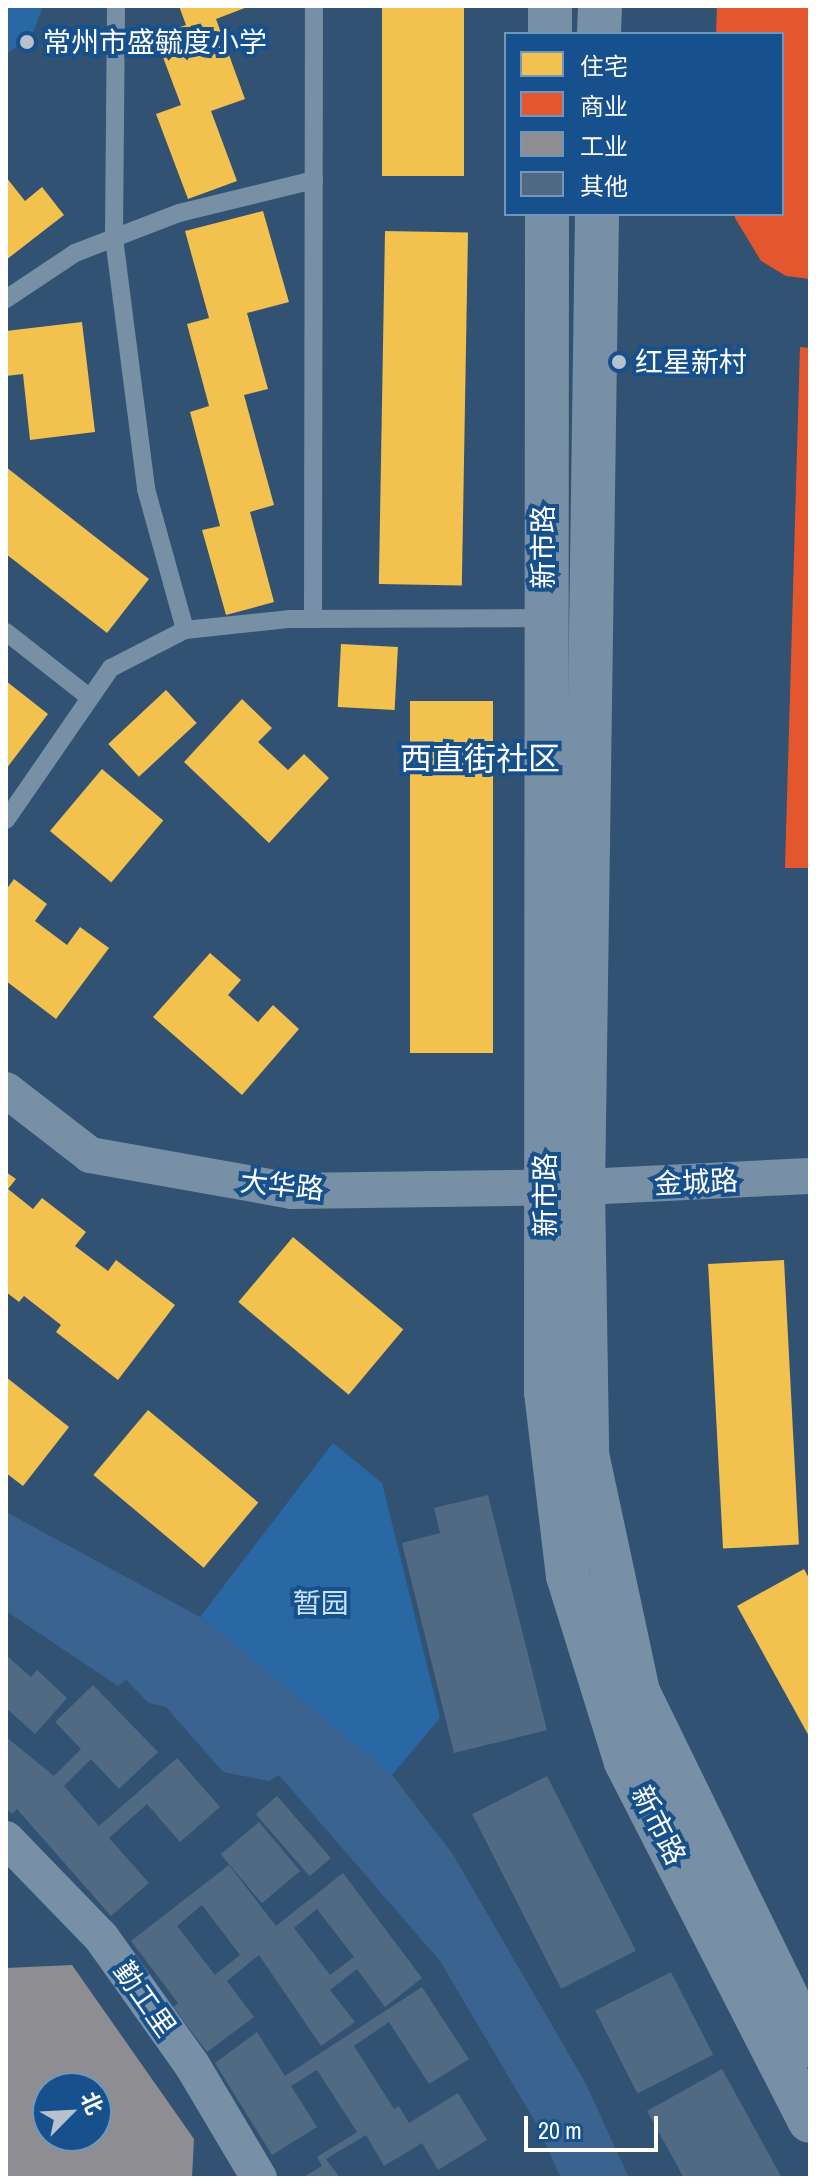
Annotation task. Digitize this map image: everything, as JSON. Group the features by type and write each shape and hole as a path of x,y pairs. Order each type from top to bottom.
{"street":[{"path":"550,6 550,32"},
{"path":"599,32 600,6"},
{"name":"新市路","path":"547,216 543,618 564,1188 587,1454 638,1692 810,2045"},
{"name":"新市路","path":"597,216 564,1188 546,1392 568,1576 626,1762 810,2121"},
{"name":"大华路","path":"6,1090 90,1155 292,1191 564,1188"},
{"name":"金城路","path":"564,1188 810,1176"},
{"name":"勤工里","path":"6,1839 101,1937 192,2065 259,2178"}],"lane":[{"path":"116,6 114,238 146,489 185,630"},
{"path":"313,619 314,6"},
{"path":"6,299 75,253 179,213 314,180"},
{"path":"6,820 111,668 185,630 313,619 543,618"},
{"path":"6,632 89,697"}],"green space":[{"path":"6,6 43,6 33,33 6,55"},
{"name":"暂园","path":"333,1443 382,1483 440,1718 392,1775 200,1617"}],"shaded area":[{"path":"6,1512 200,1617 392,1775 452,1853 585,2082 629,2178 561,2178 536,2123 440,1961 279,1775 269,1781 223,1772 166,1707 149,1703 126,1680 118,1686 6,1611"}],"building: 住宅":[{"path":"179,6 250,6 216,19 245,99 211,111 237,181 188,199 156,114 181,105 155,36 186,25"},
{"path":"382,6 464,6 464,176 382,176"},
{"path":"6,177 25,201 42,187 64,215 6,260"},
{"path":"263,211 289,302 247,313 268,389 244,395 274,505 250,512 274,602 226,615 202,530 220,526 190,412 209,406 187,324 209,318 185,231"},
{"path":"385,231 468,232 462,585 379,584"},
{"path":"82,322 95,432 30,440 23,374 6,376 6,331"},
{"path":"6,467 149,579 107,633 6,554"},
{"path":"341,644 398,647 395,710 338,707"},
{"path":"6,681 48,714 6,769"},
{"path":"166,690 197,723 139,777 108,744"},
{"path":"242,699 272,728 258,742 288,770 304,754 329,778 269,843 184,762"},
{"path":"410,701 493,701 493,1053 410,1053"},
{"path":"102,769 163,820 111,882 50,831"},
{"path":"14,879 47,904 35,921 67,945 80,927 109,948 56,1019 6,981 6,890"},
{"path":"210,953 241,980 228,995 258,1022 273,1005 299,1029 242,1095 153,1017"},
{"path":"6,1172 16,1179 8,1189 33,1209 42,1198 86,1232 75,1246 108,1271 116,1260 175,1305 118,1380 56,1332 61,1325 24,1296 19,1302 6,1292"},
{"path":"293,1237 403,1330 349,1395 238,1302"},
{"path":"784,1260 799,1545 723,1549 708,1264"},
{"path":"6,1377 69,1427 23,1486 6,1473"},
{"path":"148,1410 258,1503 204,1568 93,1475"},
{"path":"804,1569 810,1580 810,1738 737,1606"}],"building: 商业":[{"path":"717,6 810,6 810,279 786,276 761,261 735,218 784,216 784,32 716,32"},
{"path":"800,347 810,348 810,868 785,868"}],"building: 工业":[{"path":"72,1965 194,2139 192,2178 6,2178 6,1968"}],"building: 其他":[{"path":"488,1495 547,1730 454,1753 402,1543 440,1533 434,1508"},
{"path":"6,1655 31,1677 37,1670 67,1698 35,1734 6,1708"},
{"path":"93,1685 158,1752 119,1789 91,1759 64,1786 99,1826 177,1758 220,1807 180,1842 147,1804 109,1838 149,1883 111,1916 17,1809 12,1814 6,1809 6,1737 54,1776 81,1749 55,1722"},
{"path":"547,1776 636,1951 561,1989 472,1814"},
{"path":"277,1796 331,1858 310,1876 256,1814"},
{"path":"259,1822 300,1871 262,1903 221,1854"},
{"path":"229,1865 276,1926 343,1873 422,1978 385,2007 357,1969 330,1990 355,2022 321,2046 259,1955 227,1981 254,2017 207,2052 173,2007 178,2003 131,1941","holes":["202,1905 240,1955 215,1975 177,1926","317,1909 354,1957 330,1975 294,1928"]},
{"path":"671,1972 713,2055 637,2093 595,2011"},
{"path":"422,1987 469,2059 429,2084 389,2022 354,2046 394,2109 399,2106 409,2123 458,2093 487,2140 438,2170 422,2143 384,2166 366,2135 326,2159 340,2178 302,2178 322,2166 317,2157 357,2132 317,2070 291,2086 317,2127 272,2155 215,2063 257,2032 285,2076"},
{"path":"722,2069 782,2178 684,2178 647,2111"}],"place":[{"name":"常州市盛毓度小学","path":"27,42"},
{"name":"红星新村","path":"619,362"}],"district":[{"name":"西直街社区","path":"480,759"}]}
